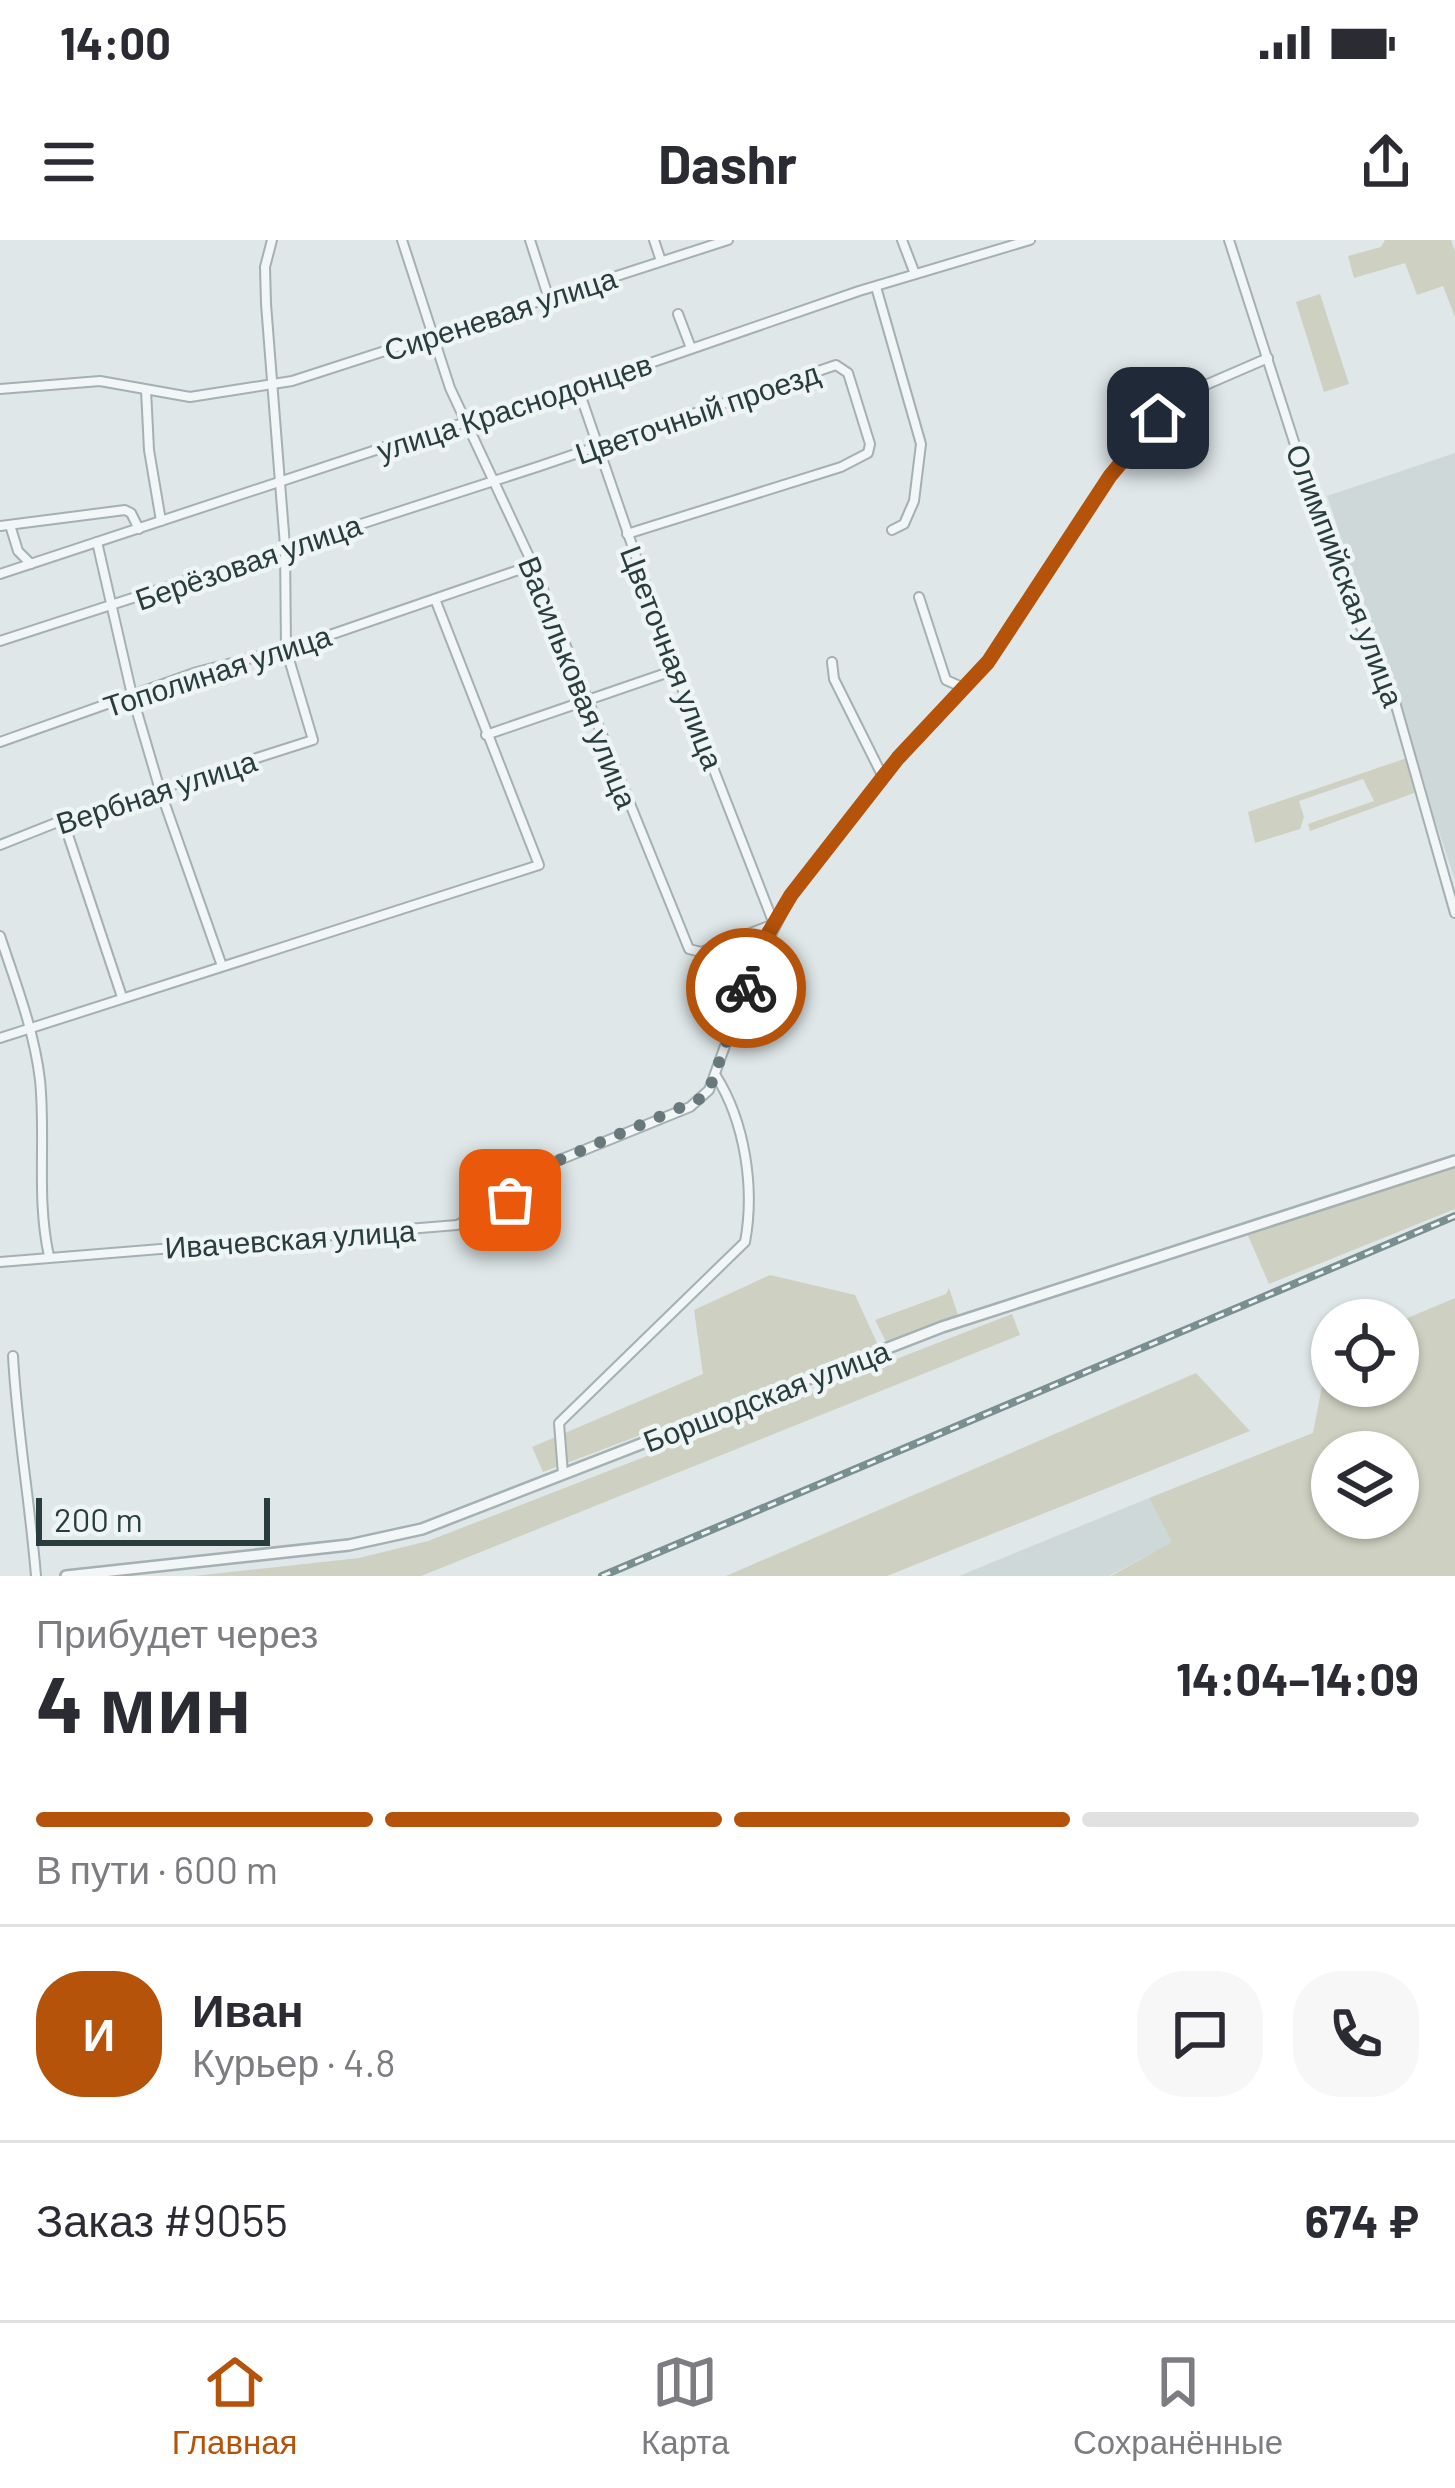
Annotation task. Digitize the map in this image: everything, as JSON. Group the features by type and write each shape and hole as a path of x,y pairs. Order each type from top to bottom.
{"street":[{"path":"272,240 265,267 285,546 286,649"},
{"name":"Васильковая улица","path":"402,240 431,334 466,422 533,565 689,949 700,952 774,924"},
{"path":"530,240 549,299"},
{"path":"654,240 661,261"},
{"name":"Сиреневая улица","path":"0,389 100,381 190,398 242,386 272,385 728,240"},
{"path":"902,240 915,274"},
{"name":"улица Краснодонцев","path":"0,574 578,388 876,286 1030,240"},
{"name":"Олимпийская улица","path":"1229,240 1348,598 1395,702 1455,913"},
{"path":"876,286 921,444 914,501 904,524 892,530"},
{"path":"677,314 691,348"},
{"path":"563,1474 559,1423 745,1242 747,1164 729,1096 715,1074 774,924 883,778 993,655 1110,476 1158,418 1187,393 1268,358"},
{"name":"Цветочный проезд","path":"496,480 836,365 848,373 870,444 868,453 841,466 627,534"},
{"name":"Цветочная улица","path":"578,388 676,670 774,924"},
{"path":"146,389 149,451 161,521"},
{"name":"Берёзовая улица","path":"0,640 496,480"},
{"path":"31,564 18,551 5,525 125,510 139,529"},
{"path":"97,542 132,695 221,966"},
{"name":"Тополиная улица","path":"0,742 197,672 286,649 533,565"},
{"path":"919,597 946,680 964,688"},
{"path":"0,1038 539,865 435,599"},
{"name":"Вербная улица","path":"0,845 63,820 314,740 286,649"},
{"path":"832,662 834,679 883,778"},
{"path":"485,735 676,670"},
{"path":"63,820 122,997"},
{"path":"0,937 32,1028 40,1083 41,1220 50,1256"},
{"name":"Ивачевская улица","path":"0,1262 457,1225 510,1200 557,1161 690,1107 709,1090 715,1074"},
{"name":"Боршодская улица","path":"66,1576 374,1540 422,1529 942,1327 1455,1161"},
{"path":"14,1356 18,1440 29,1488 35,1576"}],"shaded area":[{"path":"1455,453 1455,880 1327,496"},
{"path":"1149,1498 1173,1542 1109,1576 959,1576"}],"green space":[{"path":"1385,240 1451,240 1455,317 1443,286 1417,295 1405,263 1354,278 1348,256 1381,247"},
{"path":"1320,294 1349,384 1324,392 1296,302"},
{"path":"1407,758 1417,792 1310,831 1308,824 1374,801 1363,779 1299,801 1304,817 1300,829 1255,843 1248,812"},
{"path":"1455,1165 1455,1209 1269,1284 1246,1231"},
{"path":"770,1275 855,1295 878,1345 543,1472 532,1447 703,1374 694,1310"},
{"path":"949,1288 958,1315 886,1342 875,1320 946,1294"},
{"path":"1455,1298 1455,1576 1111,1576 1172,1542 1149,1498 1311,1434 1311,1539 1419,1539 1419,1431 1313,1431 1318,1407 1419,1407 1419,1313"},
{"path":"1012,1314 1020,1335 421,1576 194,1576 359,1558 428,1541"},
{"path":"1196,1373 1250,1431 887,1576 726,1576"}],"railway":[{"path":"602,1576 1455,1216"}],"way so far":[{"path":"510,1200 557,1161 698,1100 709,1090 746,988"}],"route":[{"path":"746,988 768,934 791,895 914,739 988,662 1083,514 1158,418"}]}
